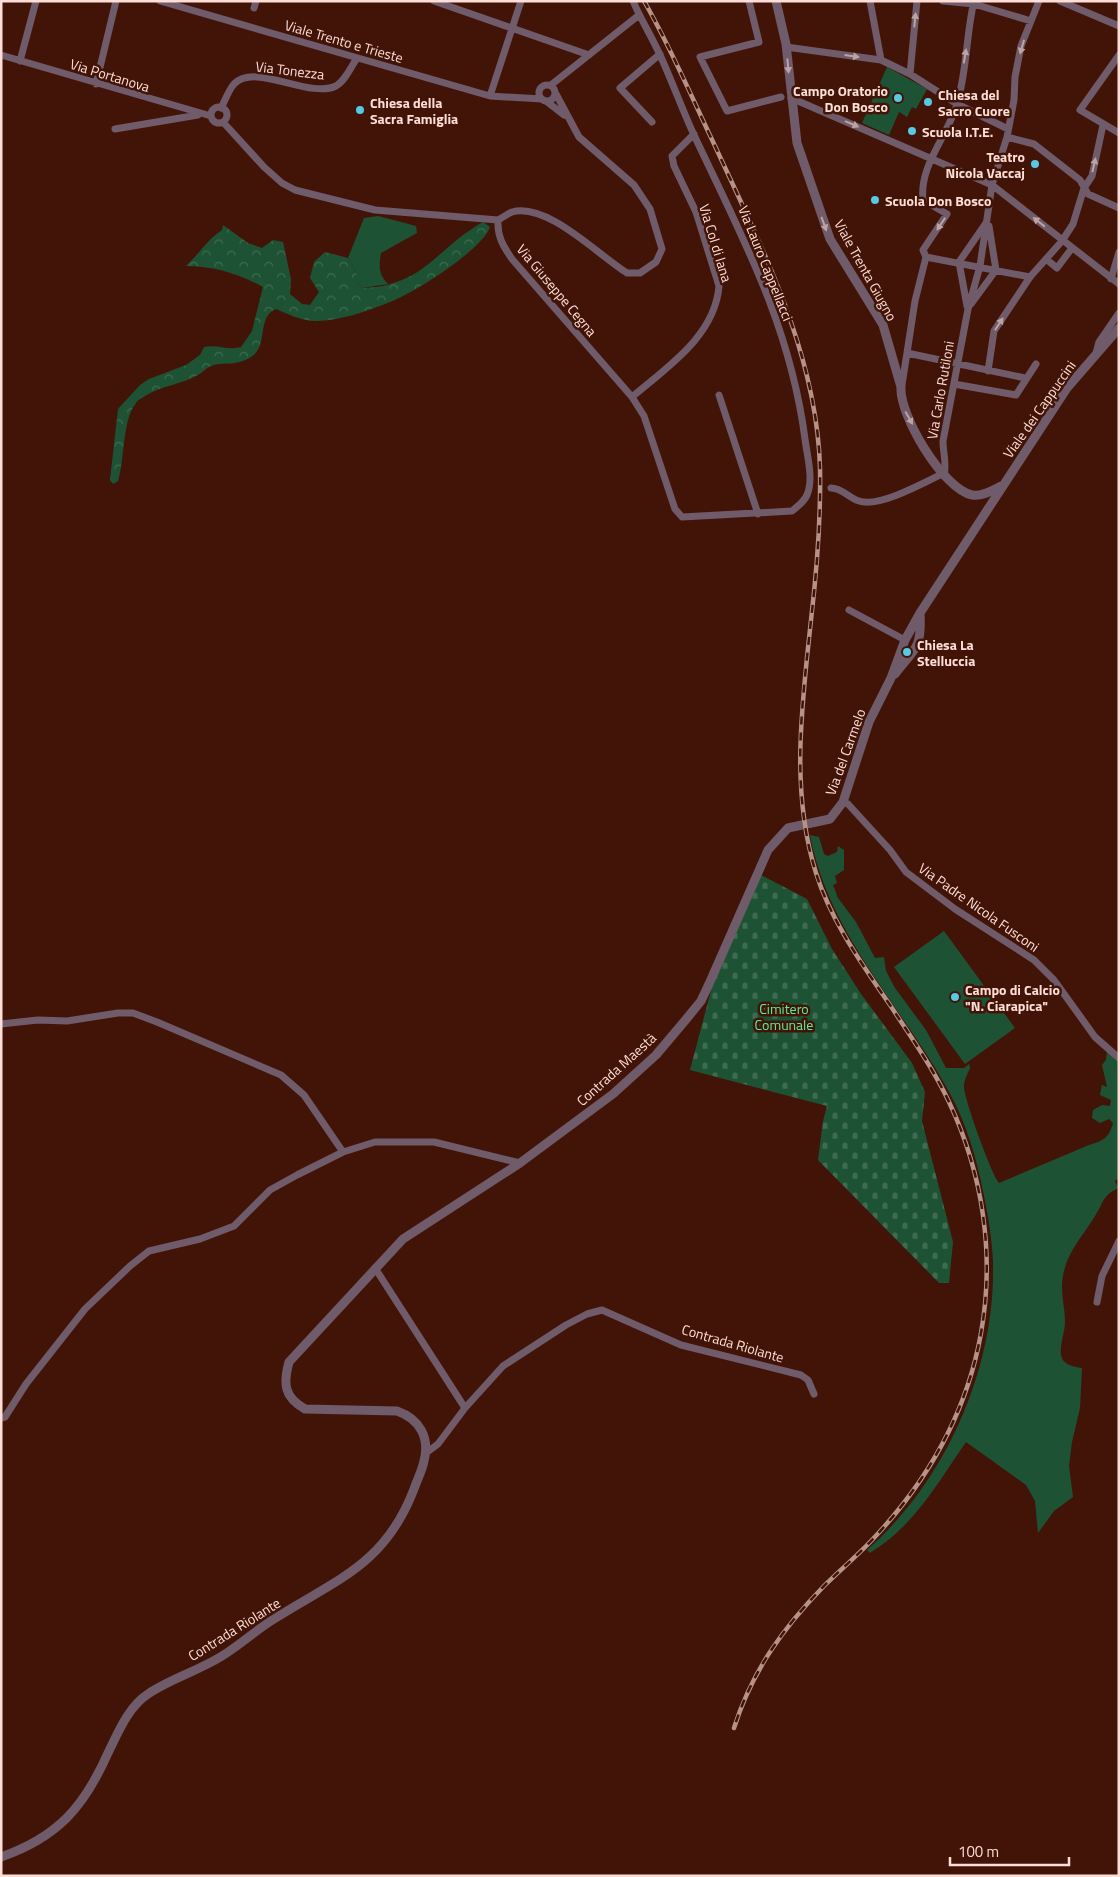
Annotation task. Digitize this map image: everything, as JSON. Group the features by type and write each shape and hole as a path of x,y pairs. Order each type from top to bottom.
{"street":[{"path":"20,61 36,1"},
{"path":"96,84 116,1"},
{"name":"Viale Trento e Trieste","path":"160,1 490,96 544,100"},
{"path":"434,1 589,55"},
{"path":"490,96 521,1"},
{"name":"Via Lauro Cappellacci","path":"632,397 644,416 675,509 682,517 792,511 801,504 807,495 809,473 802,414 788,356 772,303 754,257 694,134 660,54 633,1"},
{"path":"749,1 759,42 700,57 727,111 781,97"},
{"name":"Viale Trenta Giugno","path":"776,1 786,47 796,143 830,239 883,325 902,387 901,396 905,410 943,475 962,491 977,495"},
{"path":"870,1 880,60"},
{"path":"910,74 917,1"},
{"path":"943,1 974,3 1031,21"},
{"path":"968,309 996,270 988,221 992,186 1007,138 1021,46 1039,1"},
{"path":"1061,2 1119,26"},
{"path":"902,387 914,301 926,257 923,250 947,214 923,200 922,188 932,158 957,104 974,3"},
{"path":"567,117 544,100 539,91 544,85 552,85 639,15"},
{"path":"786,47 880,60 910,74 957,104 1008,129"},
{"path":"652,122 620,88 660,54"},
{"name":"Via Portanova","path":"1,55 201,115 212,116 216,122 223,122 264,167 282,183 294,190 375,210 498,220"},
{"path":"1119,55 1080,110 1119,133"},
{"name":"Via Tonezza","path":"221,108 235,83 246,77 316,88 329,88 337,85 357,58"},
{"path":"498,220 511,212 522,211 553,220 627,273 640,273 656,262 662,249 650,209 634,185 579,137 552,85"},
{"name":"Viale Trento e Trieste","path":"521,98 539,91"},
{"path":"544,100 554,98 556,94"},
{"path":"791,98 932,158 992,186 1119,284"},
{"path":"212,116 214,110 221,108 227,116 223,122"},
{"path":"115,129 201,115"},
{"path":"988,371 994,331 1030,277 1062,241 1073,224 1084,188 1092,176 1103,125"},
{"name":"Via Col di lana","path":"632,397 696,341 718,298 719,286 696,212 674,166 672,156 694,134"},
{"path":"1007,138 1034,144 1080,180 1088,194 1119,207"},
{"name":"Via Giuseppe Cegna","path":"498,220 497,230 502,244 512,259 632,397"},
{"path":"968,309 959,262 988,221"},
{"name":"Via Carlo Rutiloni","path":"943,475 946,467 943,441 968,309 980,266 988,221"},
{"path":"1046,259 1057,268 1072,248"},
{"path":"1111,279 1119,252"},
{"path":"926,257 1030,277"},
{"path":"1096,352 1099,342 1119,313"},
{"name":"Viale dei Cappuccini","path":"1004,484 1067,388 1096,352 1119,328"},
{"path":"907,353 1025,378"},
{"path":"954,384 1016,395 1025,378 1036,364"},
{"path":"719,395 758,514"},
{"path":"831,488 837,488 859,502 876,502 943,475"},
{"path":"983,515 982,505 977,495 1004,484"},
{"name":"Via del Carmelo","path":"796,826 830,819 843,802 869,722 891,678 905,640 920,613 1004,484"},
{"path":"849,610 905,640"},
{"name":"Via del Carmelo","path":"891,678 918,646 921,630 920,613"},
{"name":"Via Padre Nicola Fusconi","path":"843,802 848,804 890,850 906,872 955,909 1034,960 1054,980 1095,1037 1119,1058"},
{"name":"Contrada Maestà","path":"375,1268 421,1226 520,1163 613,1094 656,1055 700,1001 768,850 788,828 796,826"},
{"path":"1,1024 38,1020 67,1021 133,1013 281,1075 304,1095 343,1152"},
{"path":"1,1418 5,1416 26,1384 85,1308 148,1251 200,1240 234,1226 270,1190 343,1152 375,1142 434,1142 520,1163"},
{"path":"1097,1302 1102,1276 1119,1241"},
{"path":"426,1453 425,1440 420,1426 409,1415 382,1410 305,1409 293,1402 288,1393 285,1377 289,1362 375,1268 465,1408"},
{"name":"Contrada Riolante","path":"1,1857 28,1848 60,1826 82,1801 100,1772 117,1733 130,1713 147,1694 222,1656 273,1620 338,1582 374,1555 388,1539 407,1507 426,1453 438,1444 465,1408 504,1366 566,1325 587,1314 602,1310 681,1344 800,1376 808,1380 814,1394"}],"green space":[{"name":"Campo Oratorio Don Bosco","path":"887,67 927,89 916,109 912,107 907,117 899,112 889,135 862,123"},
{"path":"378,216 416,226 417,233 381,253 380,270 382,277 388,284 362,288 357,282 357,274 348,258 364,218"},
{"path":"483,222 490,227 474,247 446,270 415,290 363,312 325,321 306,320 276,309 266,318 260,346 251,357 240,362 211,366 192,378 158,390 140,399 131,410 128,419 118,481 113,484 110,480 118,409 140,385 149,379 186,365 200,355 204,347 241,347 252,331 263,287 245,278 226,272 206,267 186,266 222,230 223,225 248,243 262,248 273,240 283,242 291,279 290,294 302,304 310,305 319,292 310,278 314,262 325,252 348,258 357,274 357,282 362,288 383,286 401,281 416,273 467,232"},
{"path":"810,835 819,837 824,854 828,856 837,852 838,846 844,850 844,870 835,876 837,883 833,885 838,898 856,922 875,958 884,957 886,971 895,988 926,1030 946,1068 964,1068 969,1064 970,1068 964,1084 965,1093 985,1152 999,1183 1105,1138 1110,1132 1113,1123 1109,1119 1100,1123 1092,1118 1093,1110 1102,1105 1110,1106 1111,1100 1100,1095 1102,1085 1107,1087 1102,1065 1106,1060 1107,1050 1119,1061 1119,1178 1115,1181 1118,1188 1104,1200 1073,1249 1065,1266 1063,1276 1062,1291 1065,1322 1061,1345 1062,1358 1065,1363 1082,1368 1080,1408 1072,1442 1069,1466 1073,1497 1054,1511 1038,1533 1035,1501 1026,1485 966,1442 935,1488 913,1516 886,1542 870,1553 867,1550 895,1522 920,1491 942,1456 961,1420 986,1342 992,1302 993,1262 991,1235 974,1152 960,1114 929,1059 849,936 819,871"},
{"name":"Cimitero Comunale","path":"761,875 807,899 832,949 861,994 912,1063 925,1092 922,1121 953,1242 949,1283 939,1283 818,1160 827,1106 690,1070 713,983"},
{"name":"Campo di Calcio \"N. Ciarapica\"","path":"944,931 1015,1028 965,1064 894,967"}],"railway":[{"path":"644,1 681,73 751,223 784,302 809,384 817,426 820,506 817,563 804,684 800,747 803,810 808,842 816,873 822,891 848,942 921,1053 949,1102 961,1129 978,1186 986,1245 985,1304 975,1362 966,1391 942,1444 927,1470 892,1518 809,1602 782,1634 770,1651 750,1688 734,1728"}],"place":[{"name":"Campo Oratorio Don Bosco","path":"898,98"},
{"name":"Chiesa del Sacro Cuore","path":"928,102"},
{"name":"Chiesa della Sacra Famiglia","path":"360,110"},
{"name":"Scuola I.T.E.","path":"912,131"},
{"name":"Teatro Nicola Vaccaj","path":"1035,164"},
{"name":"Scuola Don Bosco","path":"875,200"},
{"name":"Chiesa La Stelluccia","path":"907,652"},
{"name":"Campo di Calcio \"N. Ciarapica\"","path":"955,997"}]}
